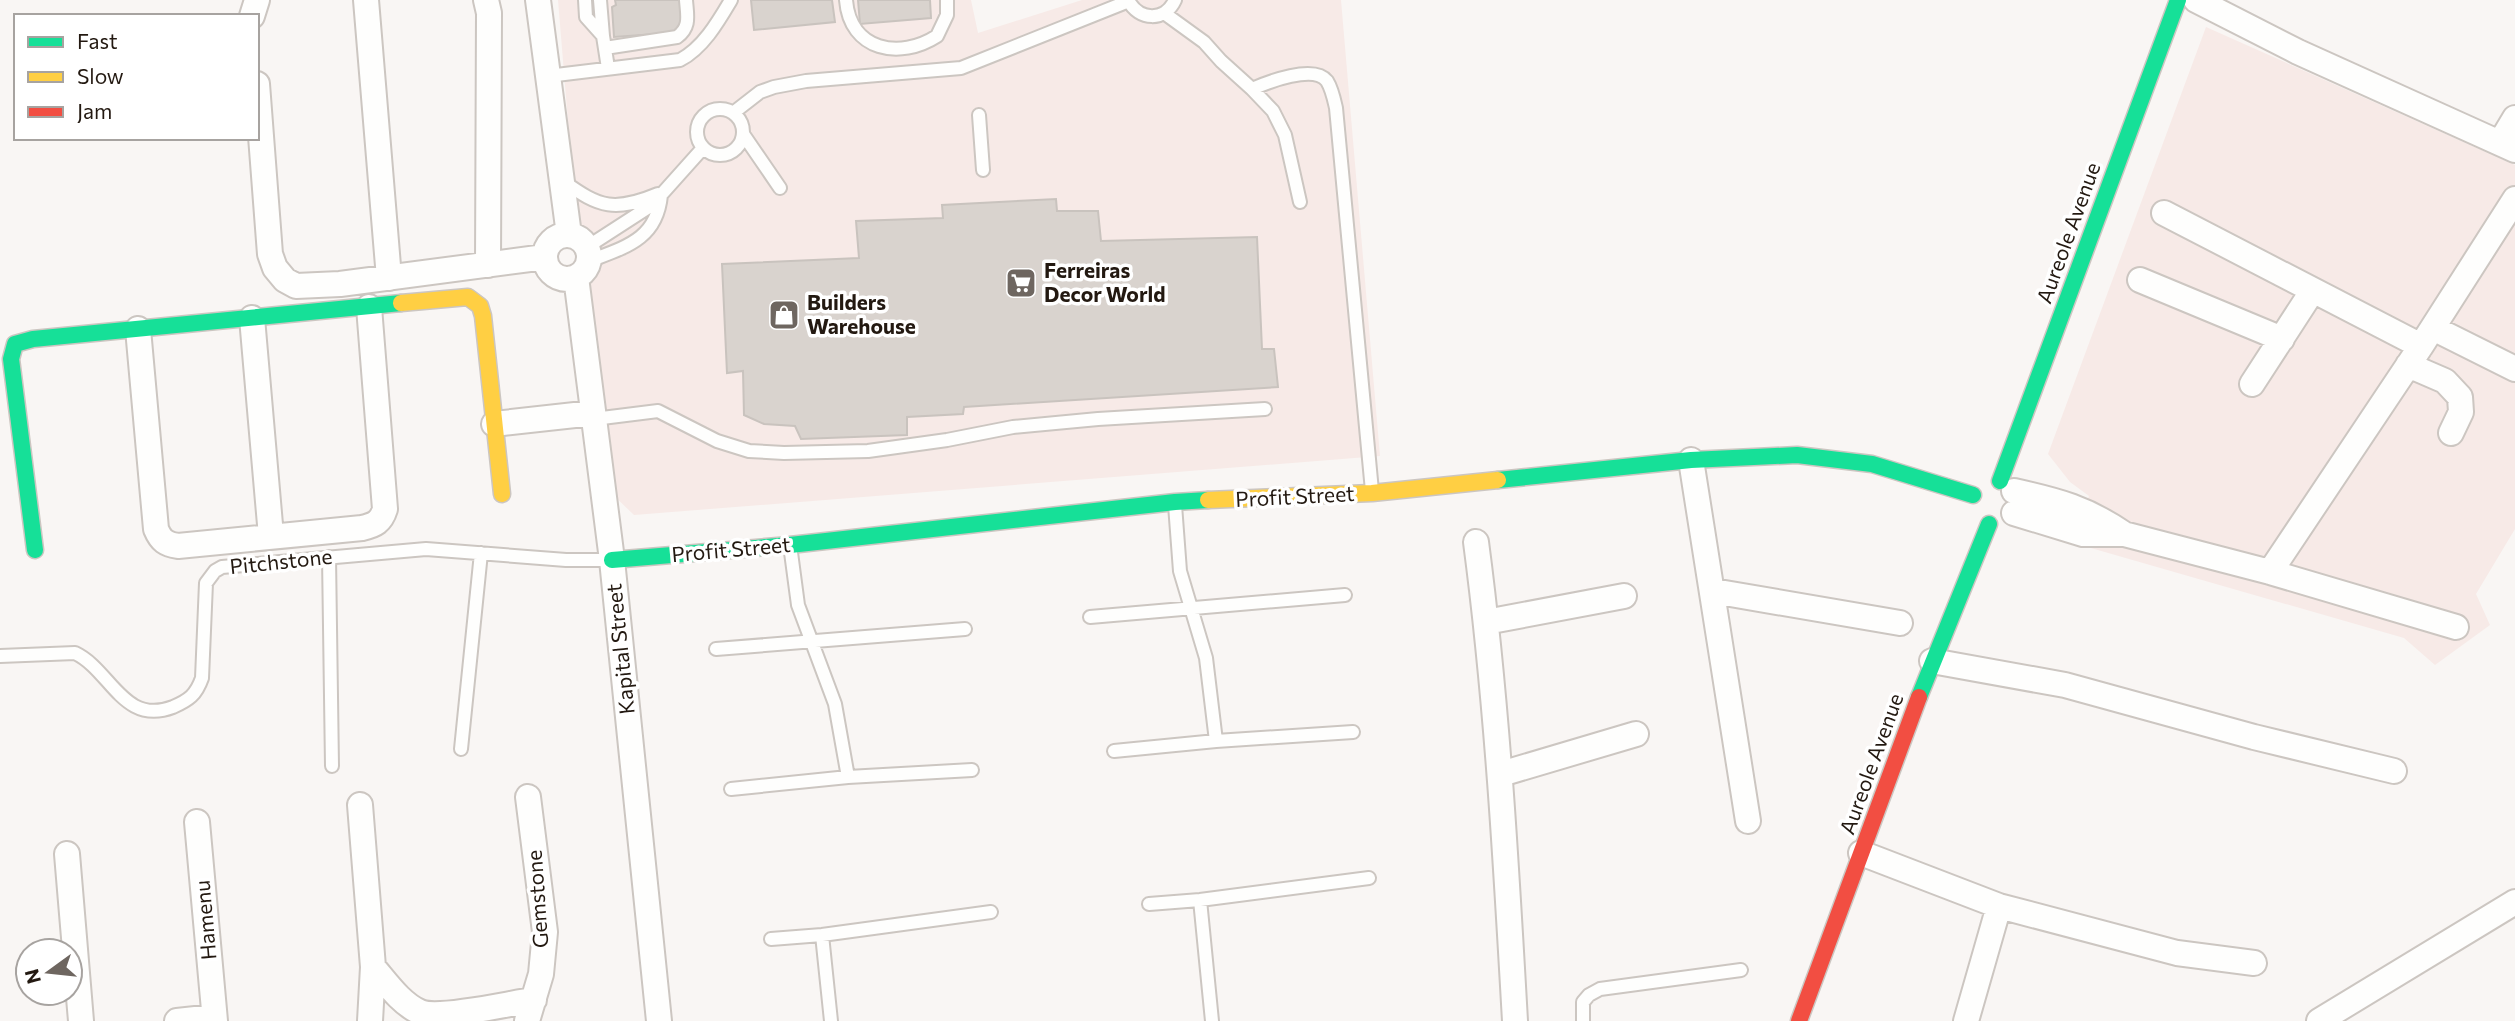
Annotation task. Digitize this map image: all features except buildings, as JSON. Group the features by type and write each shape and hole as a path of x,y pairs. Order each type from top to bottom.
{"street":[{"path":"366,0 389,278"},
{"path":"486,0 489,13 494,265"},
{"name":"Kapital Street","path":"538,0 562,181 580,255 593,416 612,560 659,1021"},
{"name":"Aureole Avenue","path":"2009,495 2178,0"},
{"path":"2196,0 2298,52 2507,146 2515,118"},
{"path":"259,112 268,238 275,268 285,280 296,286 340,284 545,257"},
{"path":"2270,572 2421,346 2515,199"},
{"path":"2164,213 2421,346 2515,369"},
{"path":"562,235 580,255 569,279 555,275 545,257 550,243 562,235"},
{"path":"2140,279 2282,339"},
{"path":"2252,384 2313,290"},
{"path":"34,550 11,359 12,348 23,340 462,297 473,299 480,306 483,316 502,494"},
{"path":"138,329 156,530 160,538 169,544 178,545 362,528 374,525 382,519 385,509 369,307"},
{"path":"252,318 271,536"},
{"path":"2421,346 2445,381 2460,397 2461,412 2451,433"},
{"path":"494,424 593,416"},
{"name":"Profit Street","path":"612,560 790,545 1175,502 1372,493 1691,460 1797,455 1872,464 1973,495"},
{"path":"1691,460 1748,821"},
{"path":"2009,495 2003,523 1989,524 1977,516 1973,509 1973,495 1982,483 1989,480 2009,495 2056,501 2092,513 2124,534 2270,572 2456,627"},
{"name":"Aureole Avenue","path":"1799,1021 1932,661 1989,524"},
{"path":"1476,542 1501,774 1515,1021"},
{"path":"1713,591 1900,623"},
{"path":"1486,622 1624,596"},
{"path":"1932,661 2065,685 2254,737 2394,771"},
{"path":"1501,774 1636,734"},
{"name":"Gemstone","path":"373,967 405,1001 421,1013 531,1010 541,974 545,932 528,797"},
{"path":"360,805 373,967 370,1021"},
{"name":"Hamenu","path":"177,1021 215,1019 197,822"},
{"path":"1861,853 1999,906 2177,953 2254,963"},
{"path":"67,854 81,1021"},
{"path":"2319,1021 2515,902"},
{"path":"1966,1021 1999,906"}],"lane":[{"path":"585,0 586,17 604,42"},
{"path":"600,0 608,68"},
{"path":"604,42 677,37 685,31 688,23 686,0"},
{"path":"548,76 680,60 702,43 731,0"},
{"path":"846,0 850,21 857,32 872,44 893,49 914,47 937,36 947,15 947,0"},
{"path":"733,113 760,92 774,87 806,81 961,68 1128,1 1133,8 1146,16 1154,17 1164,13 1175,0"},
{"path":"1164,13 1204,41 1273,111 1286,135 1300,202"},
{"path":"1252,89 1303,73 1317,74 1326,79 1332,91 1336,108 1372,493"},
{"path":"743,134 731,153 715,155 703,148 696,133 701,119 712,110 733,113 739,119 743,134 780,188"},
{"path":"979,115 983,170"},
{"path":"580,255 646,209 703,148"},
{"path":"562,181 587,199 610,205 638,202 662,193"},
{"path":"580,255 618,250 637,239 653,225 659,213 662,193"},
{"path":"593,416 658,411 717,442 749,451 796,453 868,451 947,440 1013,426 1265,409"},
{"path":"1175,502 1180,571 1206,658 1216,741"},
{"path":"790,545 798,605 835,704 848,777"},
{"name":"Pitchstone","path":"0,656 75,653 85,658 127,703 144,711 164,710 188,701 198,691 202,678 204,592 206,583 215,571 222,567 426,548 566,560 612,560"},
{"path":"461,749 481,553"},
{"path":"329,557 332,766"},
{"path":"1090,617 1345,595"},
{"path":"716,649 965,629"},
{"path":"1114,751 1353,732"},
{"path":"731,789 848,777 972,770"},
{"path":"1149,904 1369,878"},
{"path":"1200,900 1212,1021"},
{"path":"771,939 822,935 992,912"},
{"path":"822,935 831,1021"},
{"path":"1584,1021 1583,1002 1600,989 1741,970"}],"shaded area":[{"path":"558,0 971,0 978,33 1082,0 1341,0 1380,456 634,515 608,490 570,146"},
{"path":"2206,27 2515,165 2515,529 2476,594 2490,625 2435,665 2404,638 2070,542 2089,496 2070,482 2048,454"}],"traffic: fast":[{"path":"2000,481 2178,0"},
{"path":"35,550 11,359 15,344 33,339 401,303"},
{"path":"1498,480 1691,460 1797,455 1872,464 1973,495"},
{"path":"612,560 790,545 1208,500"},
{"path":"1919,697 1989,524"}],"traffic: slow":[{"path":"401,303 468,297 480,306 502,494"},
{"path":"1208,500 1372,493 1498,480"}],"traffic: jam":[{"path":"1799,1021 1919,697"}],"place":[{"name":"Ferreiras Decor World","path":"1021,283"},
{"name":"Builders Warehouse","path":"784,315"}]}
